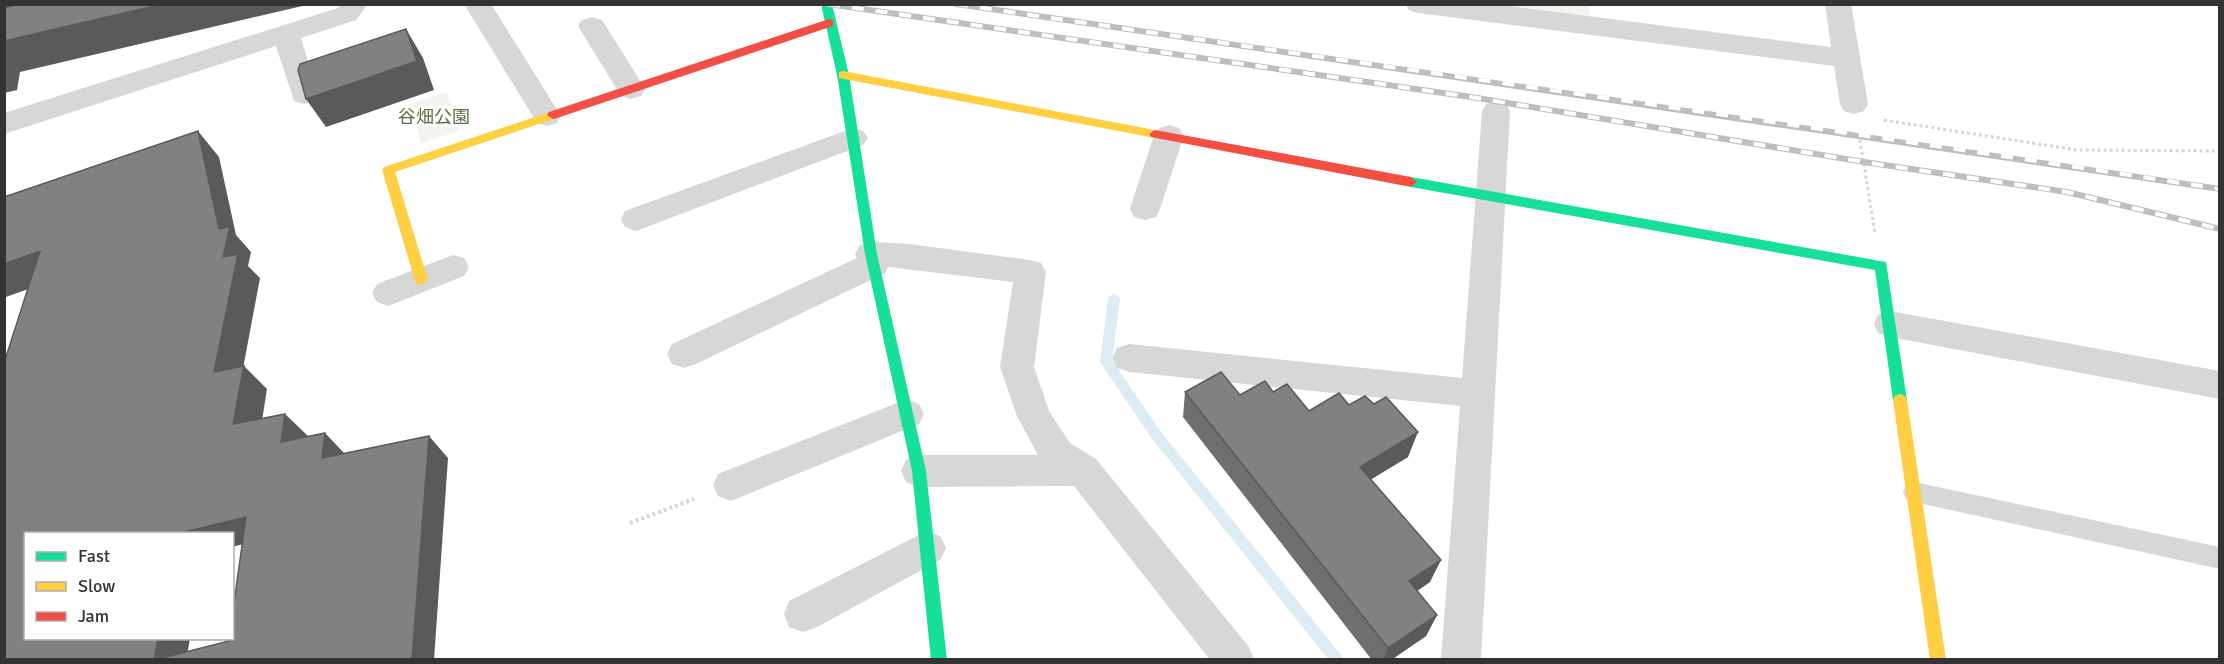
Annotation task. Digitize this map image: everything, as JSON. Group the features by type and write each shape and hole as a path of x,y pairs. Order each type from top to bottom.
{"street":[{"path":"4,124 347,14 355,4"},
{"path":"477,4 547,116"},
{"path":"826,4 843,75 872,259 919,471 939,660"},
{"path":"1418,4 1846,58"},
{"path":"1838,4 1854,104"},
{"path":"422,280 388,170 829,23"},
{"path":"592,26 631,89"},
{"path":"286,34 304,94"},
{"path":"843,75 1492,197 1881,266 1938,660"},
{"path":"1461,660 1496,111"},
{"path":"1145,209 1169,135"},
{"path":"636,219 853,138"},
{"path":"684,354 872,259 909,256 1030,272 1017,367 1034,416 1057,454 1083,470 1235,660"},
{"path":"388,293 453,267"},
{"path":"1890,324 2220,385"},
{"path":"1129,358 1479,394"},
{"path":"731,485 907,414"},
{"path":"919,471 1083,470"},
{"path":"803,614 927,548"}],"lane":[{"path":"1914,492 2220,558"}],"path":[{"path":"1854,104 1881,266"},
{"path":"1881,120 2077,150 2220,151"},
{"path":"630,524 731,485"}],"green space":[{"path":"1492,5 1589,5 1589,17"},
{"name":"谷畑公園","path":"447,92 459,131 421,143 410,104"}],"building":[{"path":"19,4 163,4 4,41 4,8"},
{"path":"406,29 417,61 306,99 298,70 300,64"},
{"path":"198,131 219,229 230,227 223,257 238,254 214,372 244,366 233,424 285,414 281,442 325,433 322,458 429,436 412,660 4,660 4,363 40,251 4,264 4,197"},
{"path":"1221,372 1240,395 1265,381 1273,392 1287,384 1309,411 1339,393 1349,405 1365,396 1374,404 1386,397 1418,432 1360,467 1441,560 1409,581 1437,615 1388,648 1185,392"}],"waterway":[{"path":"1114,299 1106,361 1154,432 1338,660"}],"railway":[{"path":"828,4 1471,97 1864,162 2067,192 2220,229"},
{"path":"956,4 2220,189"}],"traffic: fast":[{"path":"826,4 843,75 871,254 919,471 939,660"},
{"path":"1411,182 1881,266 1900,400"}],"traffic: slow":[{"path":"843,75 1155,134"},
{"path":"421,280 388,170 553,115"},
{"path":"1900,400 1938,660"}],"traffic: jam":[{"path":"553,115 829,23"},
{"path":"1155,134 1411,182"}]}
